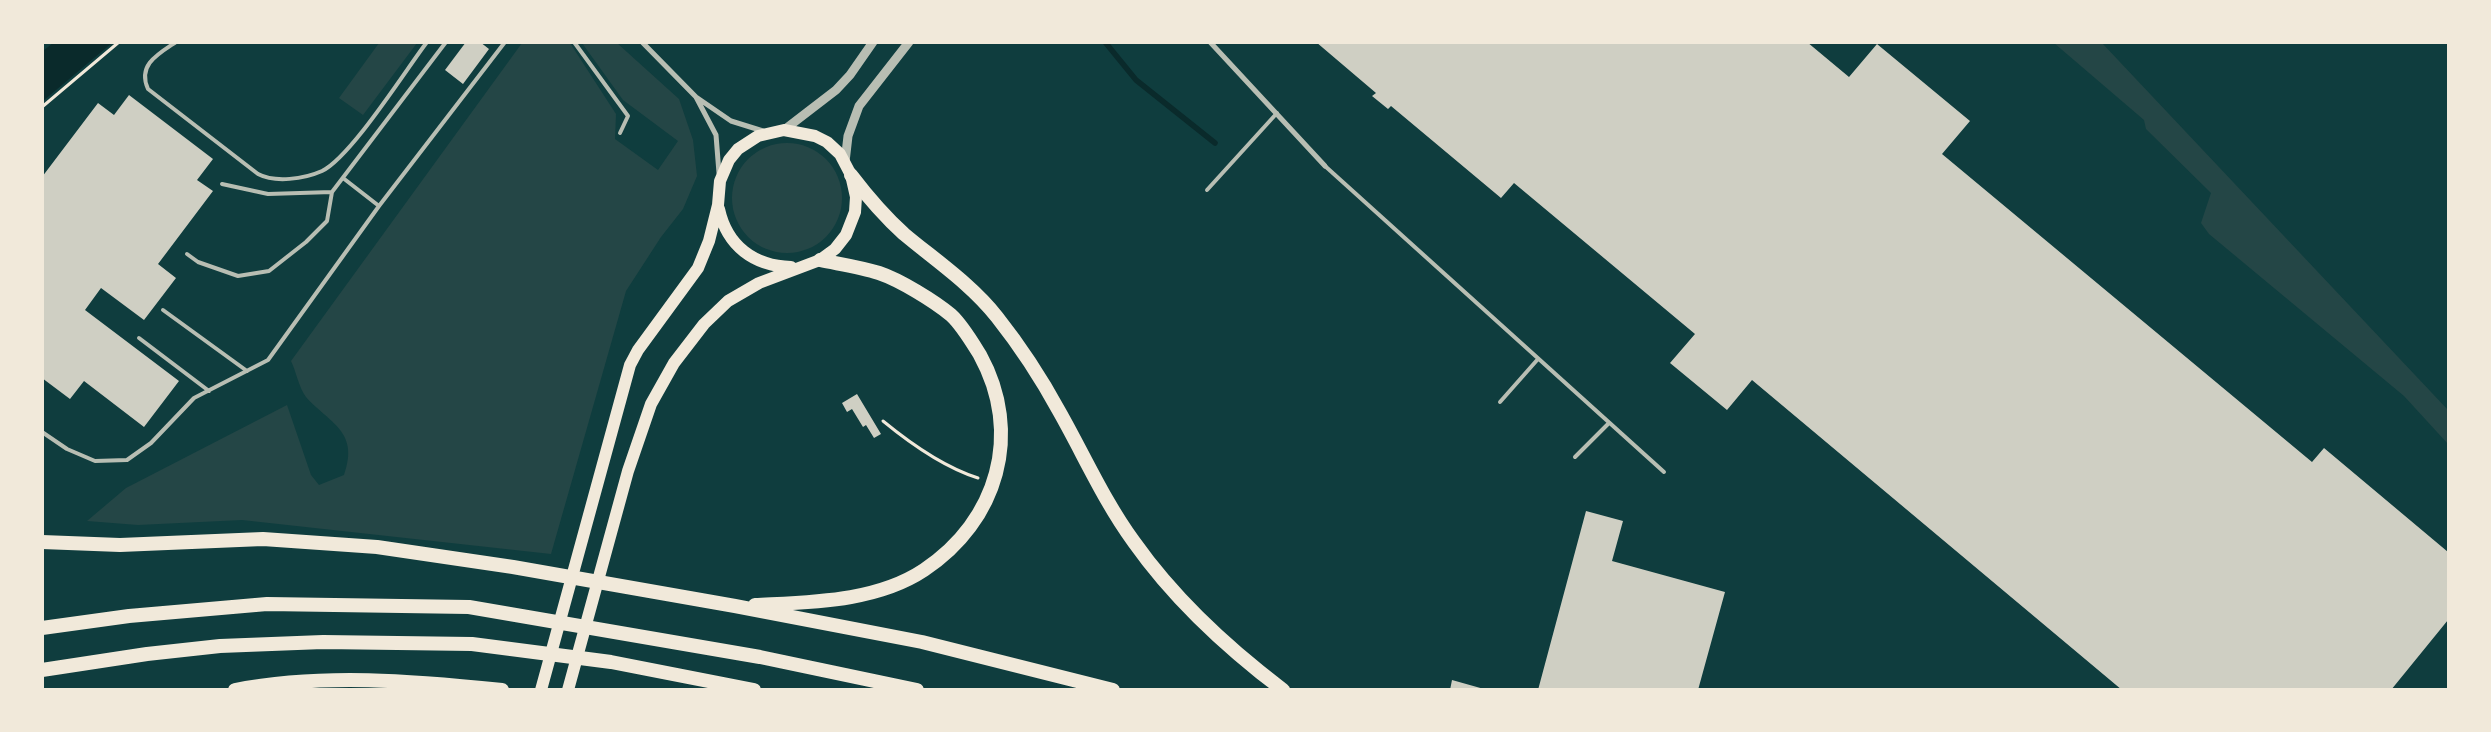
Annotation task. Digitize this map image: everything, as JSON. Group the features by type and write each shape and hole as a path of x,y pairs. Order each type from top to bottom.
{"highway":[{"path":"852,175 878,209 903,233 959,278 995,315 1036,372 1108,502 1128,534 1166,584 1204,625 1239,657 1283,690"},
{"path":"734,606 814,602 867,594 924,571 962,538 987,502 995,483 1000,450 1001,410 990,374 974,344 951,316 913,290 880,273 820,260"},
{"path":"42,542 120,546 263,539 377,547 512,567 734,606 922,642 1113,690"},
{"path":"42,628 129,616 267,604 469,607 751,655 917,690"},
{"path":"42,670 138,655 220,646 323,642 472,644 611,662 754,690"},
{"path":"236,690 278,682 371,681 432,683 502,690"}],"main road":[{"path":"541,690 630,365 648,336 698,268 709,241 718,204 720,181 730,160 738,149 758,136 768,133 784,130 815,136 827,142 845,162 852,175 856,197 849,228 835,249 820,260 796,267 759,283 728,301 704,324 674,363 648,412 628,471 568,690"},
{"path":"718,204 722,223 739,248 764,264 775,267 796,267"}],"street":[{"path":"642,42 696,97 731,121 768,133"},
{"path":"784,130 836,90 850,75 873,42"},
{"path":"845,162 848,136 859,106 909,42"},
{"path":"1210,42 1325,166"},
{"path":"696,97 716,136 720,181"}],"lane":[{"path":"176,42 149,62 145,74 148,89 258,174 276,179 308,175 322,171 331,164 356,138 427,42"},
{"path":"187,254 198,262 238,276 269,271 306,242 327,220 332,192 446,42"},
{"path":"42,432 67,450 95,461 127,460 152,443 194,398 268,360 379,206 505,42"},
{"path":"574,42 628,116 620,133"},
{"path":"1208,190 1277,114"},
{"path":"1325,166 1664,472"},
{"path":"343,178 379,206"},
{"path":"222,184 268,194 332,192"},
{"path":"163,310 247,371"},
{"path":"139,338 209,391"},
{"path":"1500,402 1538,359"},
{"path":"1575,457 1609,423"}],"path":[{"path":"42,107 119,42"},
{"path":"883,421 902,437 952,468 995,483"}],"shaded area":[{"path":"53,43 112,43 43,101 43,51"},
{"path":"379,43 417,43 363,115 339,98"},
{"path":"522,43 570,43 616,114 615,139 658,170 678,141 623,100 582,43 617,43 679,99 693,140 697,176 683,209 661,237 626,291 551,554 242,520 138,525 87,521 126,488 287,405 311,475 319,485 344,475 348,460 348,448 345,438 340,429 306,397 301,389 291,361"},
{"path":"2054,43 2102,43 2448,410 2448,444 2404,396 2209,234 2201,223 2211,193 2146,129 2144,120"},
{"path":"787,143 808,147 826,159 838,177 842,198 838,219 826,237 808,249 787,253 766,249 748,237 736,219 732,198 736,177 748,159 766,147"}],"building":[{"path":"466,42 480,42 489,49 463,84 445,70"},
{"path":"1316,42 1807,42 1849,77 1877,44 1970,121 1942,154 2312,462 2324,448 2448,552 2448,620 2391,690 2122,690 1752,380 1727,410 1670,363 1695,334 1514,183 1501,198 1391,106 1388,109 1372,96 1376,93"},
{"path":"129,95 213,159 197,180 213,191 158,264 176,278 144,320 101,288 85,310 179,381 144,427 84,381 70,399 42,378 42,177 98,103 114,115"},
{"path":"857,394 881,434 874,438 866,425 863,427 852,409 847,412 842,403"},
{"path":"1586,511 1623,521 1612,561 1725,592 1698,690 1538,690"},
{"path":"1452,680 1484,689 1484,690 1450,690"}],"waterway":[{"path":"1105,42 1136,80 1215,143"}]}
